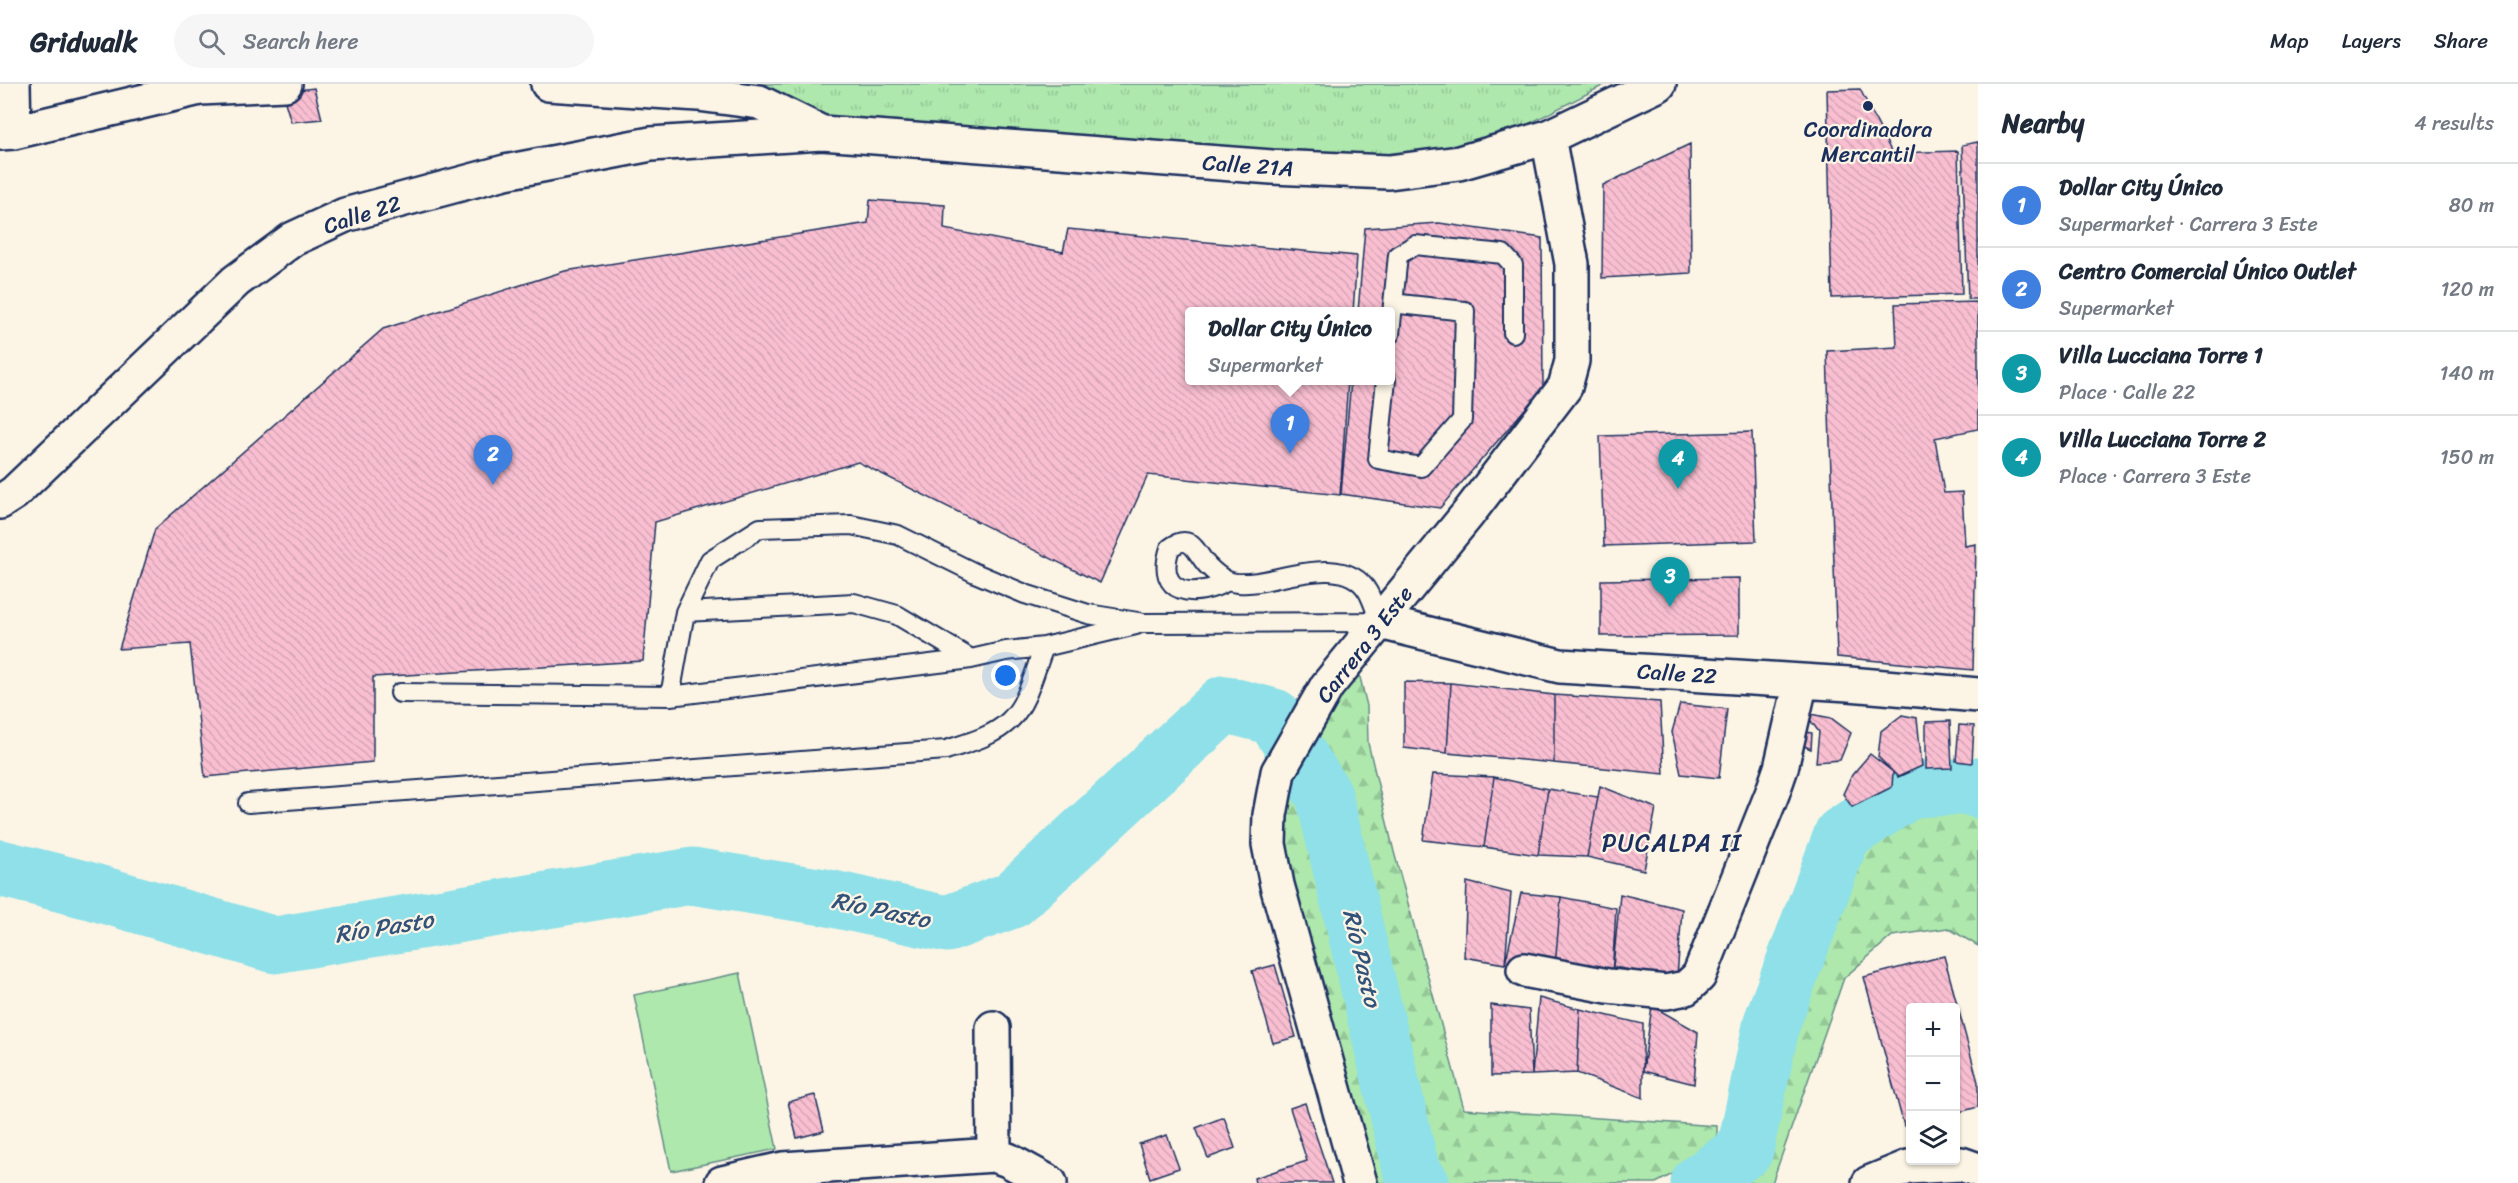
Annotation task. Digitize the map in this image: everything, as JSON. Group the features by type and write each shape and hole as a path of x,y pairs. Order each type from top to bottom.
{"street":[{"path":"20,86 7,132 200,86 285,84"},
{"path":"548,84 698,94 759,102 822,133"},
{"name":"Calle 21A","path":"822,133 1272,167 1389,172 1459,163 1548,137 1659,84"},
{"name":"Calle 22","path":"0,502 14,493 236,281 293,239 345,215 505,172 651,144 822,133"},
{"name":"Carrera 3 Este","path":"1360,1183 1277,885 1269,844 1270,815 1278,772 1327,686 1468,514 1565,387 1572,361 1572,264 1548,137"},
{"name":"Calle 22","path":"1380,622 1560,666 1978,695"},
{"path":"1524,970 1608,986 1666,992 1686,988 1693,983 1699,976 1772,794 1781,768 1801,681"},
{"path":"993,1028 994,1155"},
{"path":"722,1183 783,1169 994,1155 1050,1183"},
{"path":"1869,1183 1908,1167 1961,1164 1978,1170"}],"lane":[{"path":"1393,307 1398,255 1415,245 1503,254 1513,265 1513,333"},
{"path":"1386,385 1378,459 1421,467 1462,420 1465,311 1400,304"},
{"path":"670,696 685,612 710,560 760,528 851,525 898,535 975,573 1025,594 1088,614 1144,623 1380,622 1367,590 1347,573 1299,572 1290,577 1258,582 1228,582"},
{"path":"685,612 854,603 897,615 971,659"},
{"path":"400,693 670,696 971,659 1006,651 1044,647 1144,623"},
{"path":"248,803 945,750 982,738 1010,720 1022,702 1044,647"}],"green space":[{"path":"619,84 1606,84 1501,138 1391,158 928,135"},
{"path":"1358,669 1367,706 1368,743 1394,852 1464,1109 1717,1126 1717,1150 1656,1183 1438,1183 1413,1154 1384,1007 1322,763 1309,740"},
{"path":"1286,785 1310,794 1368,1043 1395,1172 1403,1183 1369,1183 1279,865"},
{"path":"1932,807 1971,809 1978,817 1978,946 1948,928 1892,936 1844,978 1772,1183 1718,1183 1751,1159 1778,1033 1822,905 1848,843 1890,820"},
{"path":"740,973 777,1149 671,1171 634,995"}],"building":[{"path":"314,88 322,119 291,122 282,92"},
{"path":"1860,89 1892,153 1958,151 1962,294 1832,298 1827,90"},
{"path":"1978,142 1978,299 1968,299 1962,145"},
{"path":"1690,144 1691,273 1602,278 1603,185"},
{"path":"870,200 945,205 944,229 1063,252 1068,229 1357,256 1353,307 1185,307 1185,385 1348,385 1340,495 1148,475 1100,583 858,462 655,522 643,661 373,677 373,762 205,777 190,644 119,649 155,529 383,329 565,271 868,223"},
{"path":"1439,223 1542,238 1543,388 1440,508 1341,494 1351,385 1395,385 1395,307 1358,307 1365,228"},
{"path":"1978,302 1978,429 1935,438 1944,493 1962,492 1965,546 1976,544 1973,670 1837,657 1827,351 1897,347 1895,304"},
{"path":"1752,432 1756,541 1604,546 1600,436"},
{"path":"1739,578 1739,635 1601,636 1601,580"},
{"path":"1404,682 1451,683 1447,753 1404,748"},
{"path":"1451,683 1554,695 1554,763 1447,753"},
{"path":"1554,695 1660,702 1664,774 1554,763"},
{"path":"1680,704 1727,709 1719,778 1681,774 1672,732"},
{"path":"1805,713 1831,718 1851,733 1840,760 1816,762 1819,732"},
{"path":"1902,715 1917,718 1922,766 1898,777 1878,757 1881,731"},
{"path":"1950,721 1952,768 1926,769 1926,722"},
{"path":"1959,725 1974,726 1972,763 1956,761"},
{"path":"1793,729 1812,733 1811,749 1791,740"},
{"path":"1870,754 1893,772 1892,787 1852,807 1843,794 1852,775"},
{"path":"1433,774 1494,777 1484,847 1423,840"},
{"path":"1494,777 1548,789 1538,855 1484,847"},
{"path":"1600,786 1656,808 1644,870 1587,857"},
{"path":"1548,789 1598,797 1587,857 1538,855"},
{"path":"1467,882 1511,893 1505,964 1464,957"},
{"path":"1521,893 1561,897 1555,967 1505,964"},
{"path":"1620,894 1682,909 1677,978 1613,967"},
{"path":"1561,897 1616,908 1612,977 1555,967"},
{"path":"1944,956 1957,1003 1906,1003 1906,1126 1904,1126 1864,977"},
{"path":"1275,965 1296,1037 1273,1043 1252,971"},
{"path":"1539,998 1580,1009 1577,1073 1532,1075"},
{"path":"1491,1005 1529,1010 1532,1075 1491,1076"},
{"path":"1652,1006 1698,1032 1694,1084 1643,1071"},
{"path":"1580,1009 1643,1024 1643,1098 1577,1073"},
{"path":"1960,1015 1978,1082 1978,1107 1960,1112"},
{"path":"815,1095 824,1131 797,1138 788,1102"},
{"path":"1305,1103 1332,1183 1255,1183 1254,1178 1307,1161 1290,1108"},
{"path":"1224,1117 1235,1148 1208,1158 1196,1128"},
{"path":"1167,1135 1179,1168 1150,1178 1139,1144"}],"waterway":[{"name":"Río Pasto","path":"0,868 87,890 275,945 692,876 824,897 947,924 1012,900 1224,704 1274,717 1324,795 1412,1173 1421,1183"},
{"name":"Río Pasto","path":"1699,1183 1745,1150 1772,1022 1842,835 1911,789 1976,786 1978,790"}],"place":[{"name":"Coordinadora Mercantil","path":"1868,106"},
{"name":"Dollar City Único","path":"1290,454"},
{"name":"Centro Comercial Único Outlet","path":"493,485"},
{"name":"Villa Lucciana Torre 2","path":"1678,489"},
{"name":"Villa Lucciana Torre 1","path":"1670,607"}],"district":[{"name":"PUCALPA II","path":"1672,843"}]}
